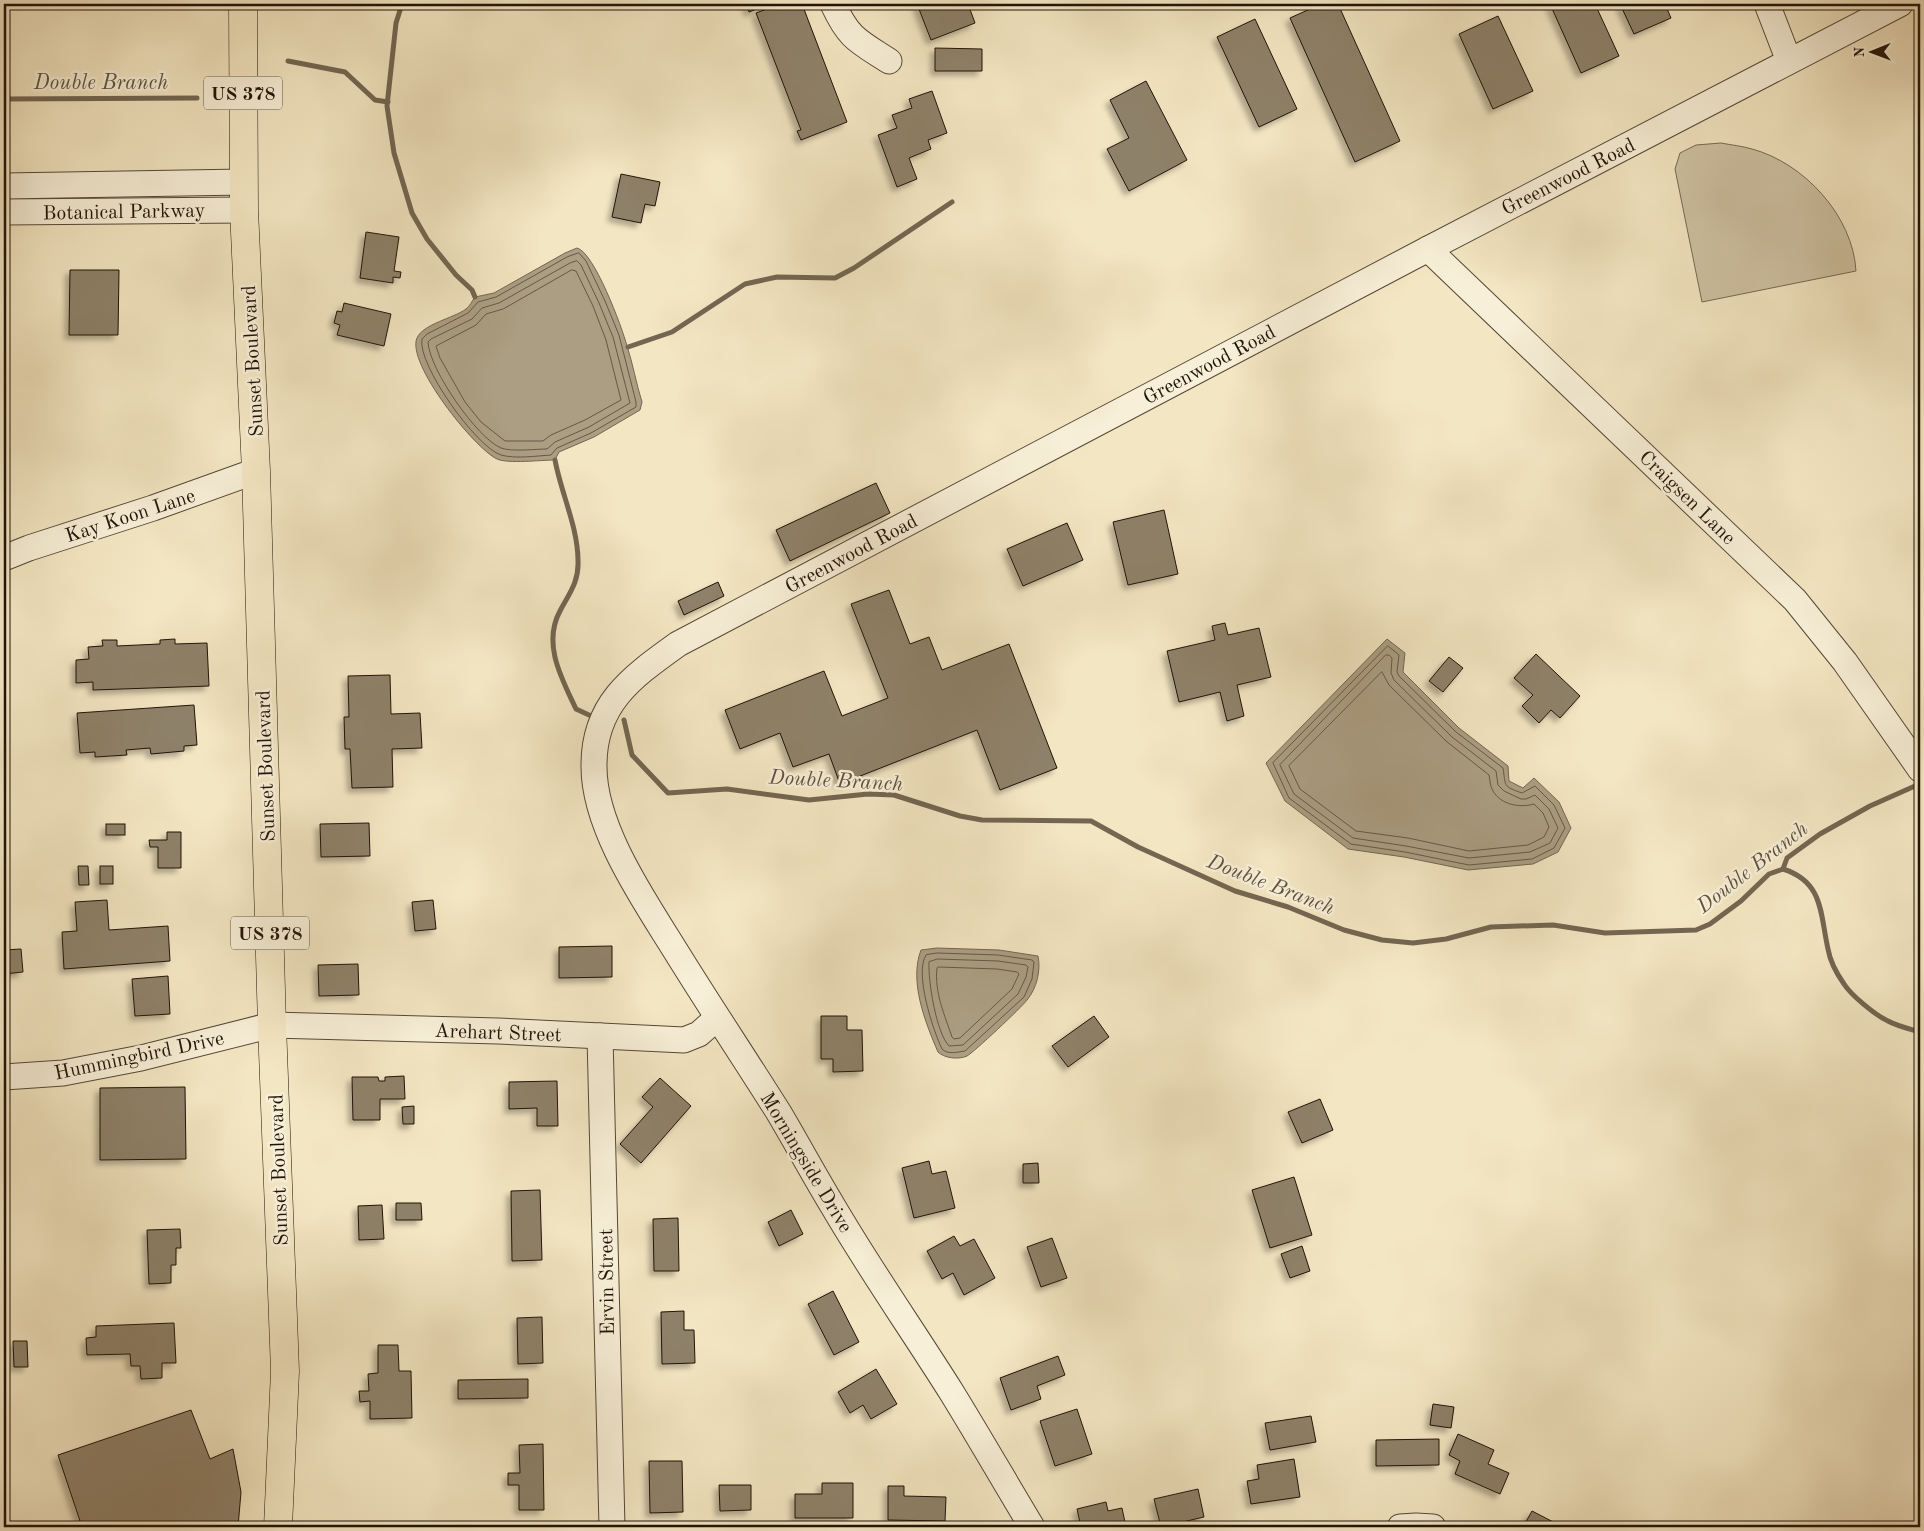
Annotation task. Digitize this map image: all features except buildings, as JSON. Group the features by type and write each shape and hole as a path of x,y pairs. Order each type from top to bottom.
{"main road":[{"name":"Sunset Boulevard","path":"243,4 244,210 256,472 272,1025 285,1371 278,1527"}],"street":[{"path":"833,4 843,25 853,38 889,61"},
{"path":"1767,4 1789,61"},
{"name":"Greenwood Road","path":"596,789 594,764 596,743 603,717 617,694 639,672 678,644 1428,249 1900,4"},
{"name":"Botanical Parkway","path":"4,186 244,182"},
{"name":"Botanical Parkway","path":"4,212 244,210"},
{"name":"Craigsen Lane","path":"1428,249 1795,600 1844,662 1920,769"},
{"name":"Kay Koon Lane","path":"4,558 256,472"},
{"name":"Morningside Drive","path":"596,789 608,831 639,893 779,1114 834,1209 952,1393 1032,1527"},
{"name":"Arehart Street","path":"272,1025 498,1031 684,1040 699,1034 718,1018"},
{"name":"Hummingbird Drive","path":"4,1077 63,1073 141,1058 272,1025"},
{"name":"Ervin Street","path":"600,1036 612,1527"},
{"path":"1400,1527 1433,1527"}],"shaded area":[{"path":"1721,143 1748,148 1771,156 1790,166 1807,179 1835,212 1846,231 1853,251 1856,271 1702,302 1675,169 1680,153 1696,145"}],"water":[{"path":"577,248 584,253 599,276 624,336 642,402 640,410 594,437 559,452 555,460 516,462 497,459 473,439 444,404 422,366 416,350 417,338 420,333 432,325 466,309 475,297 494,293"},
{"path":"1387,639 1405,653 1403,672 1459,728 1508,766 1509,781 1523,788 1534,778 1559,802 1571,828 1558,852 1533,864 1468,870 1404,857 1348,849 1285,801 1266,763"},
{"path":"937,948 999,950 1038,956 1037,979 1027,1000 967,1056 947,1057 938,1052 920,1001 917,975 921,950"}],"waterway":[{"name":"Double Branch","path":"402,4 396,23 387,106 394,153 412,213 427,239 456,275 472,290 475,297"},
{"name":"Double Branch","path":"288,61 345,72 375,100 388,102"},
{"name":"Double Branch","path":"4,99 197,98"},
{"path":"628,347 672,332 745,284 777,277 835,278 854,268 952,202"},
{"name":"Double Branch","path":"555,460 575,536 578,568 575,582 555,623 553,649 560,674 576,709 589,715"},
{"name":"Double Branch","path":"624,720 632,755 668,793 727,789 809,800 868,794 894,795 960,816 982,820 1091,821 1138,847 1235,891 1288,907 1344,930 1382,940 1413,943 1446,939 1491,927 1553,925 1605,933 1696,930 1710,924 1741,901 1769,874 1783,869 1787,858 1820,834 1870,806 1915,786"},
{"path":"1783,869 1806,882 1813,891 1821,912 1830,958 1847,989 1883,1018 1920,1032"}]}
